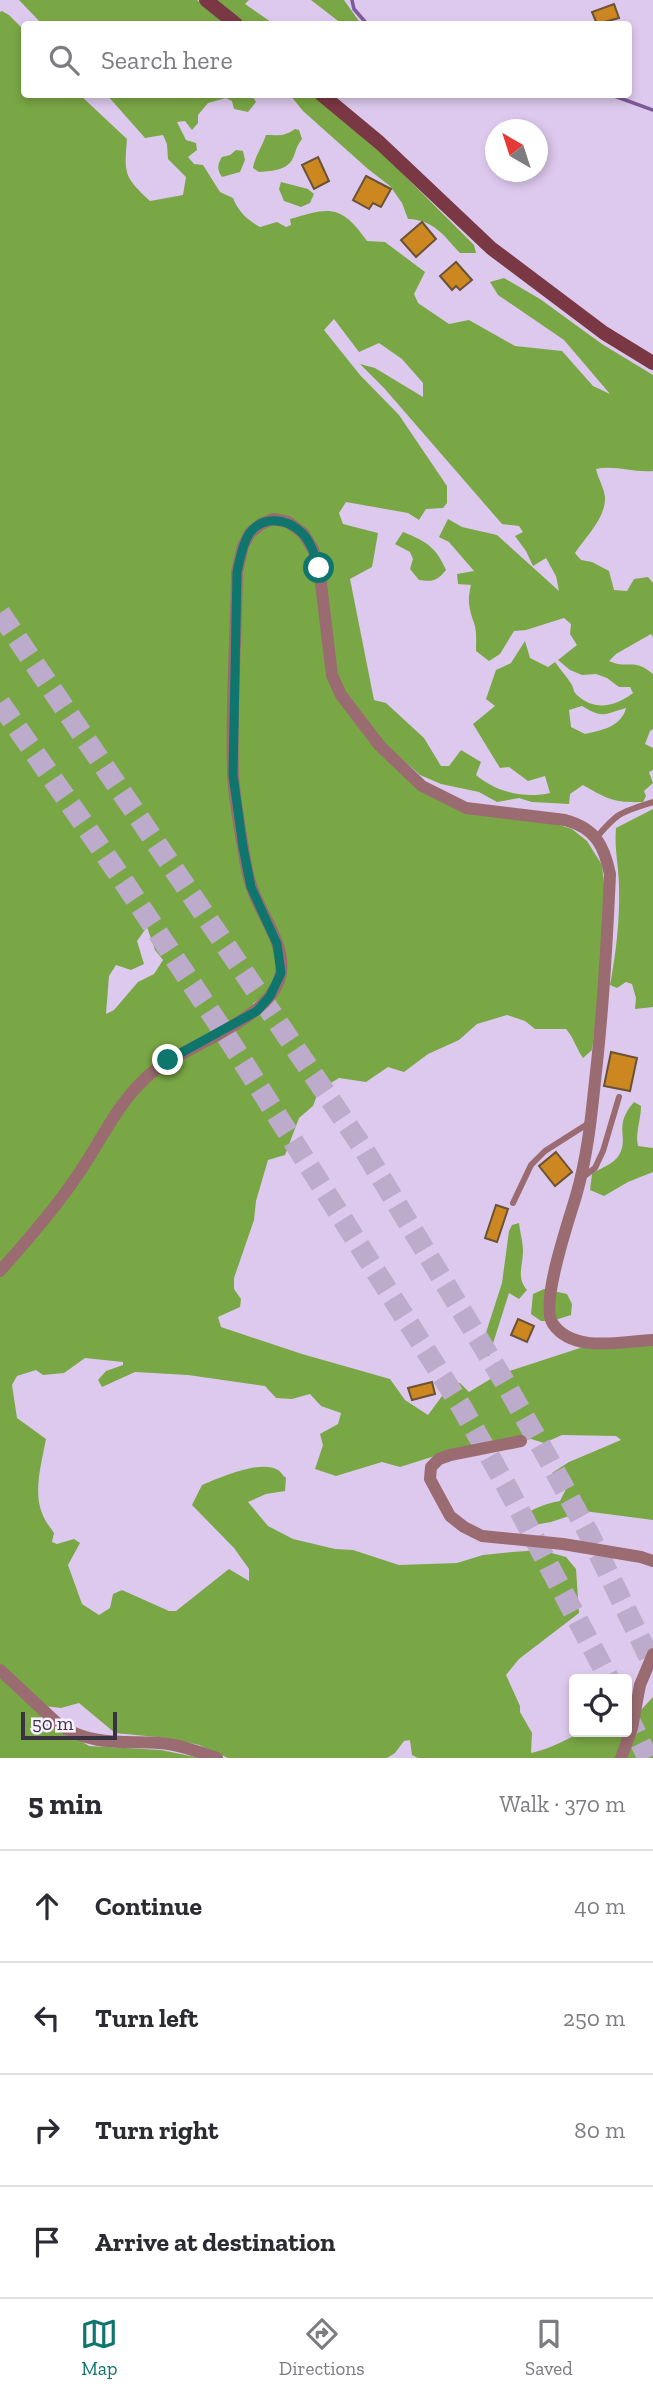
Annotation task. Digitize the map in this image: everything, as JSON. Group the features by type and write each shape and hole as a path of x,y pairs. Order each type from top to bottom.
{"main road":[{"path":"206,0 232,21"},
{"path":"326,98 380,143 491,248 604,333 653,363"}],"street":[{"path":"0,1271 77,1176 107,1125 136,1086 168,1060 257,1011 278,984 281,959 251,887 233,775 237,572 243,546 250,533 273,519 288,522 303,533 313,549 319,568 332,675 341,695 380,746 422,786 466,808 580,824 596,838 606,854 610,874 604,999 587,1157 548,1306 551,1322 572,1339 596,1343 653,1340"},
{"path":"521,1441 450,1455 439,1459 431,1467 430,1479 450,1516 482,1536 563,1544 653,1561"},
{"path":"621,1758 632,1728 640,1685 653,1654"},
{"path":"0,1670 70,1732 95,1741 119,1744 161,1743 218,1758"}],"lane":[{"path":"596,838 615,816 653,802"},
{"path":"581,1178 595,1168 603,1151 619,1097"},
{"path":"513,1203 531,1165 545,1151 591,1122"}],"green space":[{"path":"19,0 197,0 224,21 39,21"},
{"path":"214,0 249,0 245,4 270,21 239,21"},
{"path":"311,0 344,0 359,21 338,21"},
{"path":"2,11 21,27 21,98 83,98 127,139 128,174 135,186 150,201 183,195 186,177 168,159 163,135 145,138 110,98 226,98 208,103 198,115 198,123 192,130 185,121 177,122 186,140 196,143 197,150 188,157 194,164 203,165 220,192 233,198 240,211 260,227 277,222 286,227 291,225 290,219 315,212 342,215 350,220 367,241 385,242 425,272 414,294 418,303 449,324 469,320 515,346 562,351 593,386 610,394 564,340 498,295 490,282 504,278 653,375 653,471 596,469 605,497 604,505 599,519 575,553 581,560 592,562 609,571 614,590 627,591 634,579 648,577 653,583 653,637 651,634 616,654 609,661 640,666 653,674 653,729 645,744 653,748 653,770 649,772 653,783 644,791 646,796 643,802 611,799 583,785 570,794 569,804 532,802 519,798 497,802 479,792 441,784 420,775 393,751 436,799 547,821 572,829 587,841 602,865 605,892 601,980 592,1050 583,1058 566,1029 535,1029 525,1021 507,1015 477,1024 459,1040 428,1054 404,1072 388,1067 366,1082 339,1078 319,1090 313,1106 299,1118 285,1155 268,1160 256,1201 254,1220 234,1278 234,1289 241,1299 240,1307 218,1317 221,1327 390,1379 405,1400 428,1415 448,1388 460,1383 469,1392 497,1375 580,1348 653,1344 653,1520 584,1511 551,1522 523,1527 518,1519 538,1507 560,1501 566,1489 552,1473 569,1462 621,1440 616,1436 562,1435 544,1443 531,1439 454,1450 400,1467 382,1462 336,1476 315,1469 323,1445 320,1434 338,1424 341,1413 321,1406 310,1394 292,1399 276,1398 265,1386 188,1375 135,1372 102,1387 98,1380 106,1371 123,1365 123,1362 85,1358 64,1373 43,1375 36,1370 17,1376 12,1385 17,1418 46,1439 38,1495 43,1516 54,1533 52,1542 57,1544 74,1539 80,1543 68,1565 82,1604 99,1615 110,1608 113,1594 122,1590 169,1611 176,1611 229,1569 249,1581 249,1569 234,1548 192,1505 202,1485 251,1468 271,1467 286,1478 285,1491 266,1494 248,1502 268,1526 293,1539 335,1549 353,1550 399,1565 457,1563 483,1555 541,1550 566,1557 576,1569 579,1613 519,1659 506,1675 520,1706 520,1712 532,1733 531,1753 573,1737 632,1737 632,1720 653,1697 653,1758 418,1758 412,1755 410,1740 404,1741 395,1753 387,1758 228,1758 199,1745 167,1738 115,1733 79,1703 61,1708 44,1706 42,1717 89,1746 161,1750 200,1758 0,1758","holes":["334,319 359,352 379,343 402,359 423,383 423,397 375,368 360,364 502,524 519,526 523,532 515,536 533,566 546,558 556,576 559,591 497,535 462,527 448,519 439,537 449,542 474,571 457,574 458,584 471,585 469,604 476,629 476,651 489,661 500,654 514,631 564,618 571,624 570,634 577,645 558,660 570,670 582,675 596,674 607,678 619,687 630,687 633,693 613,704 591,704 575,692 555,662 548,667 530,658 525,641 511,663 496,670 486,699 495,706 473,724 500,768 509,767 528,781 545,776 550,793 511,793 492,786 476,775 481,762 461,750 449,766 441,766 424,738 386,703 374,700 350,579 372,567 378,533 343,524 339,513 346,502 408,513 419,520 426,509 443,508 447,503 447,486 399,415 360,375 324,330","582,706 595,713 604,714 626,708 620,720 604,729 585,734 571,727 569,710","147,927 155,950 163,960 154,974 138,982 114,1010 106,1014 109,976 116,965 131,970 144,964 137,941"]},
{"path":"226,98 254,98 256,102 248,112 234,109 232,101"},
{"path":"292,98 317,98 375,146 474,245 476,253 460,253 431,225 408,219 402,203 390,186 303,111"},
{"path":"299,130 302,139 289,164 259,172 253,168 266,135 284,134"},
{"path":"236,150 243,151 245,160 240,172 222,177 218,167 220,160"},
{"path":"281,182 308,189 314,194 310,203 301,207 284,201 279,189"},
{"path":"403,532 434,550 446,570 440,576 431,581 419,580 410,569 413,559 410,552 395,544"},
{"path":"653,809 653,1007 635,1009 636,998 632,984 626,982 617,988 610,985 619,912 616,828"},
{"path":"634,1102 641,1106 638,1146 653,1148 653,1172 604,1196 590,1190 592,1174 619,1155 623,1143 622,1125"},
{"path":"519,1223 523,1251 521,1276 527,1290 519,1299 509,1293 489,1356 484,1356 483,1342 502,1283 509,1231 512,1225"},
{"path":"544,1289 567,1294 572,1304 571,1315 552,1321 541,1321 531,1314 533,1294"}],"building":[{"path":"614,4 619,18 596,21 592,12"},
{"path":"318,157 329,181 314,189 302,165"},
{"path":"366,176 391,189 381,207 373,203 369,209 353,200"},
{"path":"422,222 436,239 416,257 401,240"},
{"path":"456,262 472,280 460,290 456,286 452,290 440,276"},
{"path":"611,1052 637,1058 630,1091 604,1086"},
{"path":"556,1152 572,1172 555,1186 539,1166"},
{"path":"496,1205 508,1209 497,1242 485,1238"},
{"path":"518,1319 534,1326 527,1342 511,1335"},
{"path":"432,1382 435,1394 412,1400 408,1388"}],"waterway":[{"path":"352,0 354,9 364,21"},
{"path":"620,98 653,110"}],"tunnel":[{"path":"0,613 363,1148 550,1462 589,1534 653,1665"},
{"path":"0,703 231,1043 461,1406 606,1674"},
{"path":"632,1725 648,1758"}],"route":[{"path":"168,1060 244,1020 257,1011 278,984 281,959 251,887 233,775 237,572 243,546 250,533 273,519 288,522 303,533 313,549 319,568"}]}
